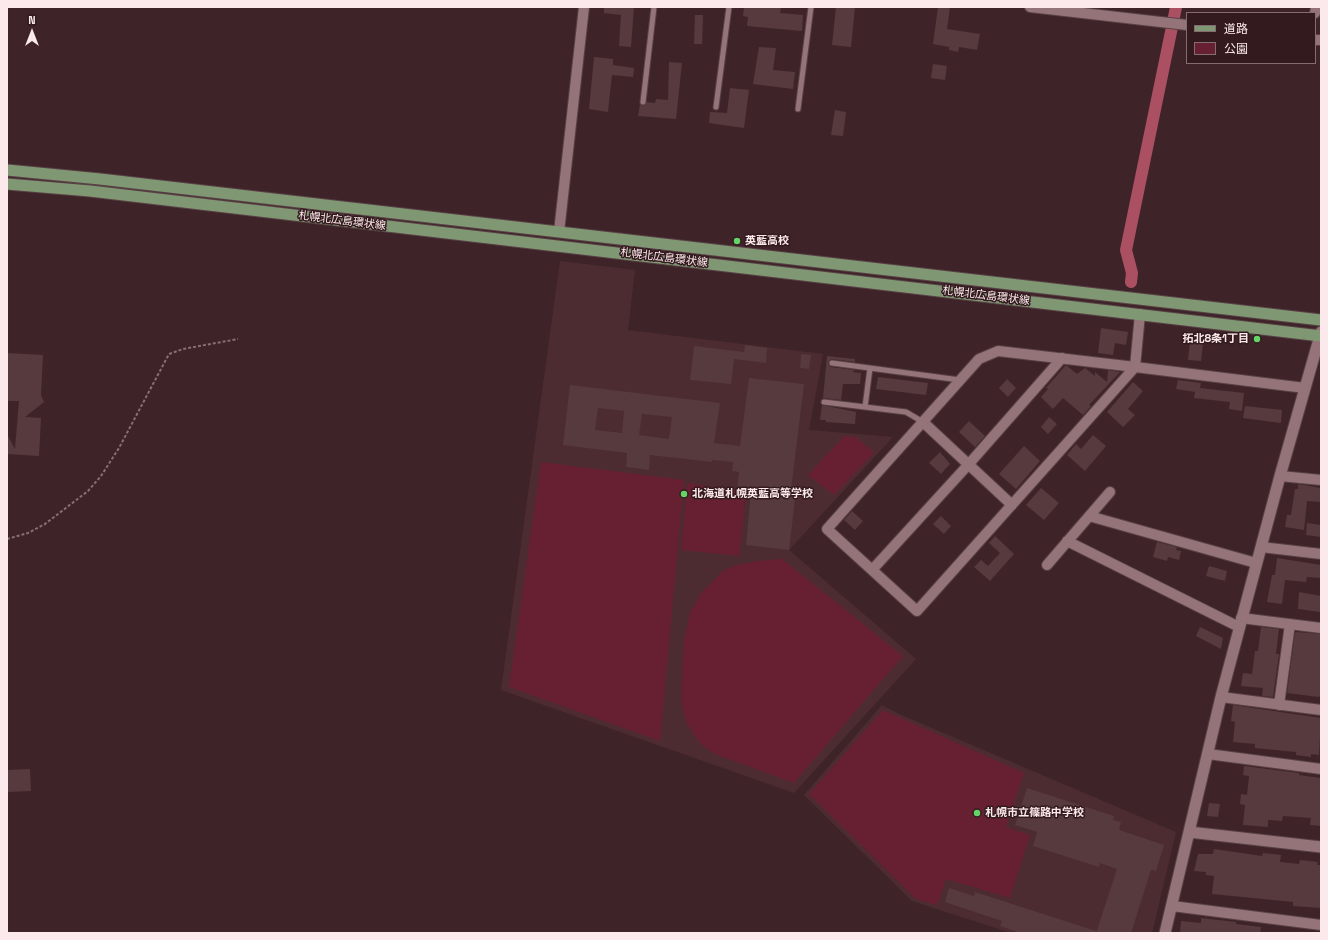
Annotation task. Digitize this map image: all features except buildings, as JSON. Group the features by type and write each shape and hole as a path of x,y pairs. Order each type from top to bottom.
{"main road":[{"name":"札幌北広島環状線","path":"7,170 100,179 1321,320"},
{"name":"札幌北広島環状線","path":"7,184 98,192 1321,334"}],"street":[{"path":"559,232 584,7"},
{"path":"1036,7 1186,25"},
{"path":"1140,314 1135,367 917,611 827,529 979,359 998,351 1062,358 1135,367 1306,388"},
{"path":"1165,933 1240,623 1321,334"},
{"path":"872,570 1062,358"},
{"path":"923,422 1012,505"},
{"path":"1280,476 1321,480"},
{"path":"1047,565 1110,492"},
{"path":"1089,516 1256,563"},
{"path":"1067,542 1240,623 1290,624 1321,628"},
{"path":"1261,547 1321,554"},
{"path":"1279,704 1290,624"},
{"path":"1221,697 1321,710"},
{"path":"1208,754 1321,769"},
{"path":"1189,832 1321,847"},
{"path":"1172,906 1321,925"}],"lane":[{"path":"643,102 654,7"},
{"path":"716,106 728,7"},
{"path":"798,109 811,7"},
{"path":"832,364 960,380"},
{"path":"865,407 870,368"},
{"path":"824,402 906,412 923,422"}],"path":[{"path":"7,539 28,533 45,524 88,491 97,481 119,448 170,354 183,349 238,339"}],"shaded area":[{"name":"北海道札幌英藍高等学校","path":"560,261 635,270 628,330 823,354 809,430 893,437 789,550 916,659 794,793 501,690"},
{"name":"札幌市立篠路中学校","path":"882,705 899,714 1176,832 1152,933 1011,933 912,901 804,795"}],"green space":[{"path":"844,436 856,437 874,453 834,495 808,475"},
{"path":"541,462 684,480 660,741 509,687"},
{"path":"687,483 746,492 739,556 681,550"},
{"path":"782,559 903,656 794,783 715,754 706,748 698,741 686,722 681,699 684,641 690,612 702,592 723,571 733,566 757,561"},
{"path":"883,710 1024,773 1006,827 1030,835 1010,898 946,879 937,905 916,899 809,794"}],"waterway":[{"path":"1174,17 1176,7"},
{"path":"1131,282 1132,273 1126,250 1172,27"}],"place":[{"name":"英藍高校","path":"737,241"},
{"name":"拓北8条1丁目","path":"1257,339"},
{"name":"北海道札幌英藍高等学校","path":"684,494"},
{"name":"札幌市立篠路中学校","path":"977,813"}]}
